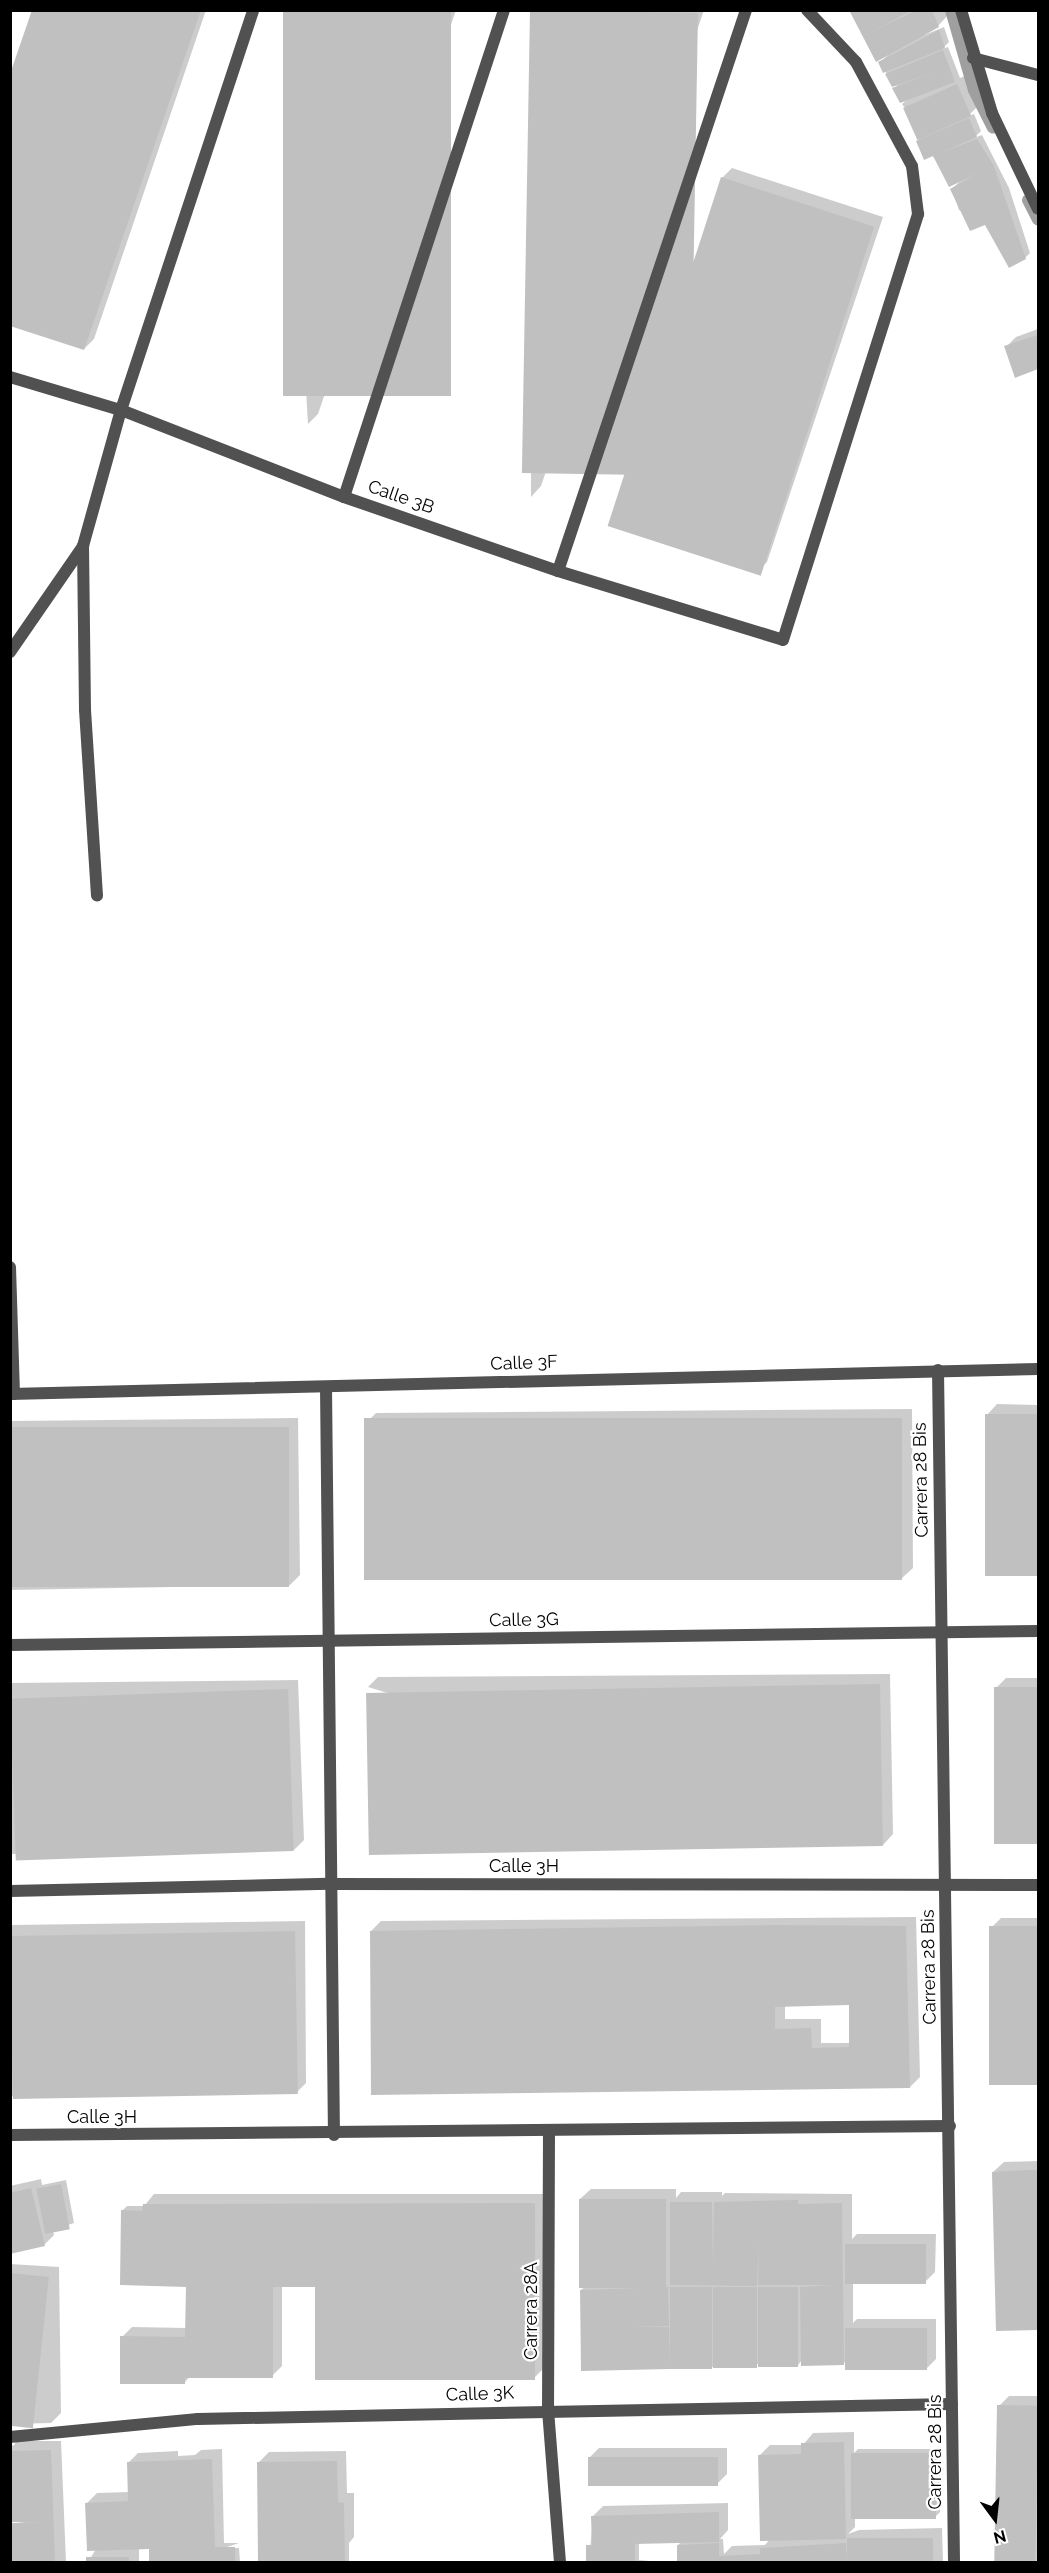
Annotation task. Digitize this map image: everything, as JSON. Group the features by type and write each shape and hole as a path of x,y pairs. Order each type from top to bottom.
{"street":[{"path":"98,896 85,710 82,546 121,410 254,10"},
{"path":"344,497 504,10"},
{"path":"558,571 746,10"},
{"name":"Calle 3B","path":"10,377 121,410 344,497 558,571 783,640 918,214 912,166 856,62 807,10"},
{"path":"961,10 973,58 992,113 1038,209"},
{"path":"973,58 1038,75"},
{"path":"10,652 82,546"},
{"path":"10,1266 12,1394"},
{"name":"Calle 3F","path":"12,1394 1038,1369"},
{"name":"Carrera 28 Bis","path":"938,1370 950,2126 954,2562"},
{"path":"326,1387 329,1884 334,2135"},
{"name":"Calle 3G","path":"10,1645 1038,1631"},
{"name":"Calle 3H","path":"10,1891 329,1884 1038,1885"},
{"name":"Calle 3H","path":"10,2135 334,2135 950,2126"},
{"name":"Carrera 28A","path":"549,2131 549,2410 560,2562"},
{"name":"Calle 3K","path":"10,2437 198,2420 549,2410 952,2404"}],"building":[{"path":"32,10 201,10 84,350 10,326 10,74"},
{"path":"283,10 451,10 451,396 283,396"},
{"path":"530,10 698,13 690,476 522,473"},
{"path":"849,10 913,10 871,32 917,10 932,10 939,27 876,62"},
{"path":"939,30 945,48 883,73 878,62"},
{"path":"943,50 955,82 900,103 892,88 940,70 892,87 885,74"},
{"path":"957,84 971,116 917,140 903,108"},
{"path":"969,118 977,137 940,153 977,139 994,166 1026,259 1009,268 985,225 970,231 950,189 978,173 949,187 933,156 924,160 916,141"},
{"path":"721,177 874,227 761,576 608,526"},
{"path":"1038,335 1038,369 1015,378 1004,346"},
{"path":"985,1414 1038,1414 1038,1576 985,1576"},
{"path":"364,1418 902,1418 902,1580 364,1580"},
{"path":"10,1427 289,1427 289,1587 10,1587"},
{"path":"880,1684 883,1846 369,1855 366,1693"},
{"path":"994,1687 1038,1687 1038,1844 994,1844"},
{"path":"288,1689 294,1851 16,1861 10,1699"},
{"path":"773,1925 906,1926 910,2088 371,2095 370,1931","holes":["849,2005 849,2047 812,2048 811,2028 775,2029 775,2007"]},
{"path":"989,1926 1038,1926 1038,2085 989,2085"},
{"path":"295,1931 298,2094 13,2099 10,1936"},
{"path":"1038,2170 1038,2330 996,2331 992,2172"},
{"path":"61,2184 70,2229 45,2234 36,2189"},
{"path":"31,2188 45,2246 10,2254 10,2193"},
{"path":"579,2199 666,2199 666,2288 579,2288"},
{"path":"798,2200 798,2204 842,2203 844,2365 801,2366 800,2287 833,2285 758,2285 759,2239 757,2286 670,2285 670,2202 712,2202 713,2266 714,2202"},
{"path":"535,2203 535,2380 315,2380 315,2287 273,2287 273,2378 185,2378 185,2384 120,2384 120,2336 185,2337 186,2287 120,2285 121,2210 142,2211 143,2204"},
{"path":"845,2244 926,2244 926,2284 845,2284"},
{"path":"10,2273 49,2277 33,2428 10,2426"},
{"path":"668,2287 669,2326 631,2327 669,2327 670,2369 581,2371 580,2290"},
{"path":"670,2287 712,2287 712,2369 670,2369"},
{"path":"713,2287 757,2287 757,2368 713,2368"},
{"path":"758,2287 798,2287 798,2367 758,2367"},
{"path":"845,2328 927,2328 927,2370 845,2370"},
{"path":"997,2405 1038,2406 1035,2562 994,2562"},
{"path":"844,2442 846,2539 760,2541 758,2455 801,2454 801,2443"},
{"path":"51,2450 55,2562 10,2562 10,2523 42,2522 10,2522 10,2451"},
{"path":"851,2453 936,2453 936,2519 851,2519"},
{"path":"588,2457 718,2457 718,2486 588,2486"},
{"path":"212,2459 215,2547 235,2547 235,2562 149,2562 149,2549 87,2551 85,2503 128,2501 127,2462"},
{"path":"337,2461 338,2502 344,2503 345,2562 258,2562 257,2462"},
{"path":"719,2512 719,2542 635,2544 635,2562 586,2562 586,2545 592,2545 591,2516"},
{"path":"847,2538 933,2538 933,2562 847,2562"},
{"path":"719,2543 719,2556 760,2554 760,2548 846,2543 847,2562 677,2562 677,2545"},
{"path":"86,2557 129,2557 129,2562 86,2562"}],"waterway":[{"path":"951,10 974,90 993,128"},
{"path":"1028,200 1038,220"}]}
